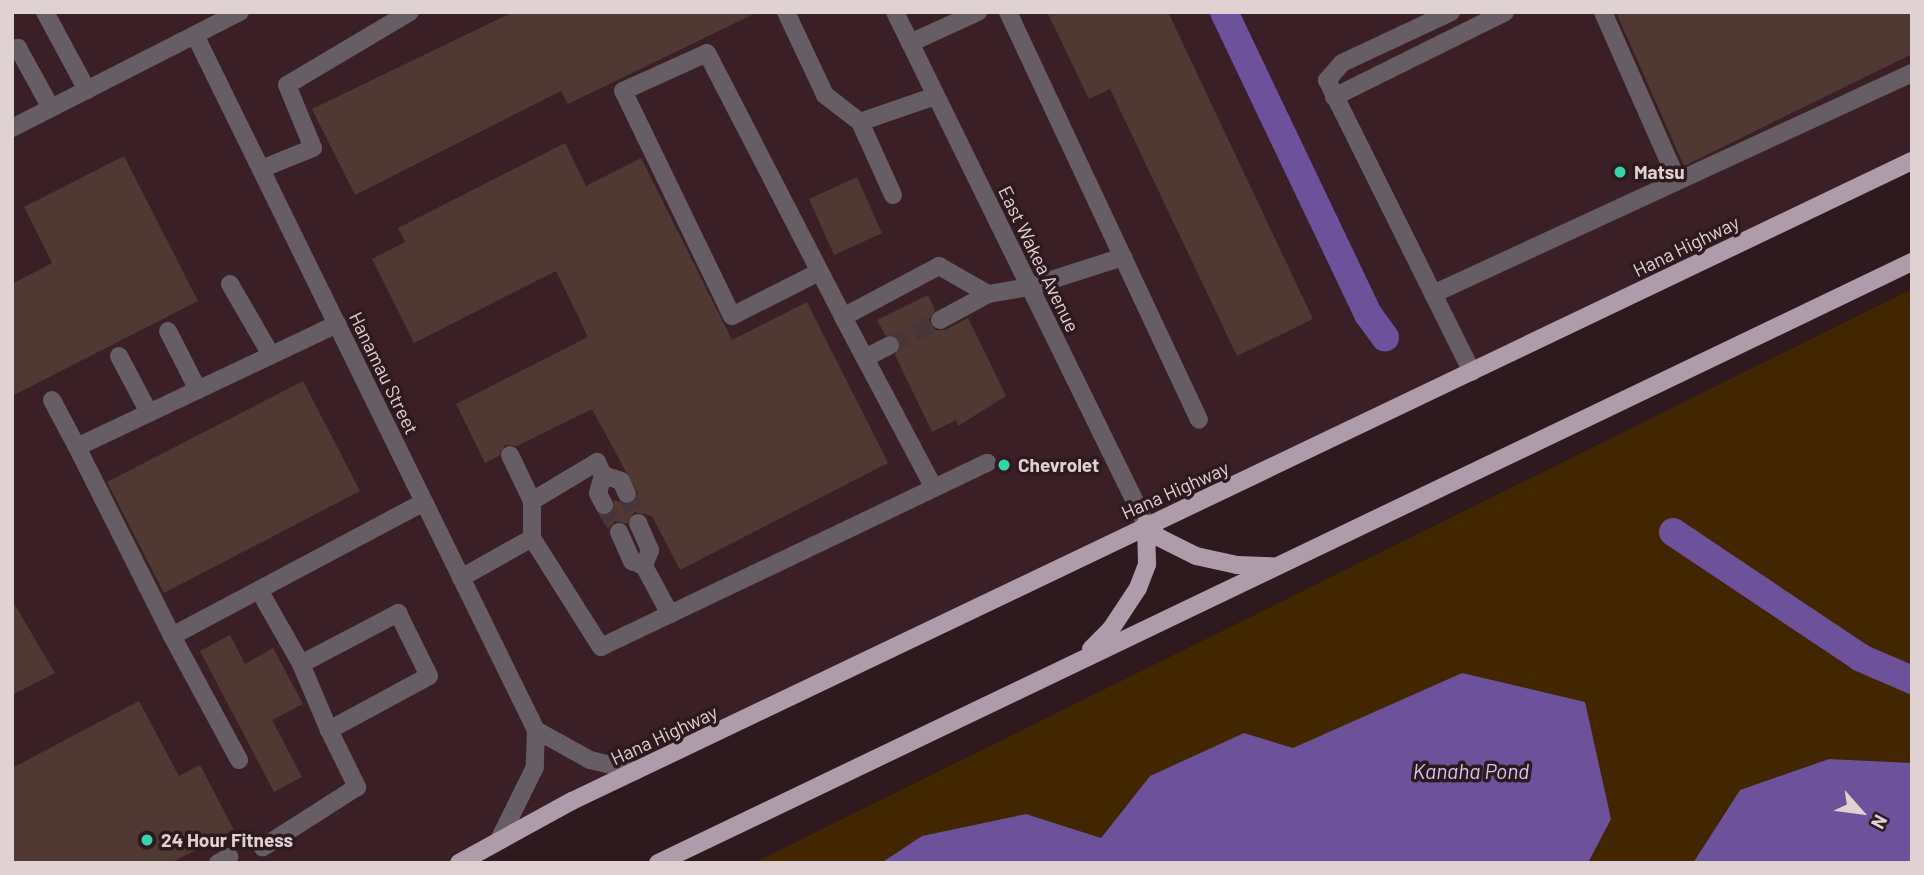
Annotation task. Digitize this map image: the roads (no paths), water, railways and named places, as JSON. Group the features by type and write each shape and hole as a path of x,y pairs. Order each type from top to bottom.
{"main road":[{"name":"Hana Highway","path":"458,863 636,771 947,625 1146,524 1472,372 1912,161"},
{"path":"658,863 1912,262"},
{"path":"1146,524 1158,537 1206,559 1237,565 1279,565"},
{"path":"1074,663 1111,629 1136,592 1147,565 1146,524"}],"street":[{"path":"46,12 87,90"},
{"path":"12,128 240,12"},
{"path":"261,169 313,148 287,85 410,12"},
{"path":"786,12 825,95 860,122 893,195"},
{"name":"East Wakea Avenue","path":"895,12 1146,524"},
{"path":"909,43 978,12"},
{"path":"1008,12 1199,420"},
{"path":"1451,12 1342,63 1327,80 1472,372"},
{"path":"1334,97 1505,12"},
{"path":"1603,12 1677,180"},
{"name":"Hanamau Street","path":"195,35 536,730 535,767 499,841"},
{"path":"14,45 51,108"},
{"path":"819,272 732,316 623,91 707,53 934,488"},
{"path":"1433,294 1912,73"},
{"path":"860,122 935,96"},
{"path":"940,320 988,294 1029,287 1123,257"},
{"path":"844,317 939,266 988,294"},
{"path":"230,284 271,355"},
{"path":"77,447 337,324"},
{"path":"168,331 198,390"},
{"path":"865,358 890,345"},
{"path":"119,356 149,413"},
{"path":"52,400 172,636 239,760"},
{"path":"510,455 532,501 532,538 601,647 987,463"},
{"path":"532,501 597,462 603,475 598,493 604,505"},
{"path":"603,475 621,481 626,494"},
{"path":"172,636 424,502"},
{"path":"638,523 650,550 644,566"},
{"path":"619,532 632,561 644,566 670,614"},
{"path":"461,578 532,538"},
{"path":"259,590 301,664 357,787 263,847"},
{"path":"301,664 398,613 429,676 329,730"},
{"path":"536,730 590,760 636,771"}],"water":[{"name":"Kanaha Pond","path":"1462,673 1585,702 1611,819 1588,863 881,863 922,836 1026,814 1101,838 1150,776 1244,733 1293,748"},
{"path":"1829,759 1912,763 1912,863 1693,863 1740,790"}],"waterway":[{"path":"1224,12 1368,314 1385,337"},
{"path":"1673,532 1861,658 1912,680"}],"tunnel":[{"path":"890,345 940,320"},
{"path":"627,494 638,523"},
{"path":"604,505 619,532"}],"place":[{"name":"Matsu","path":"1620,172"},
{"name":"Chevrolet","path":"1004,465"},
{"name":"24 Hour Fitness","path":"147,840"}]}
